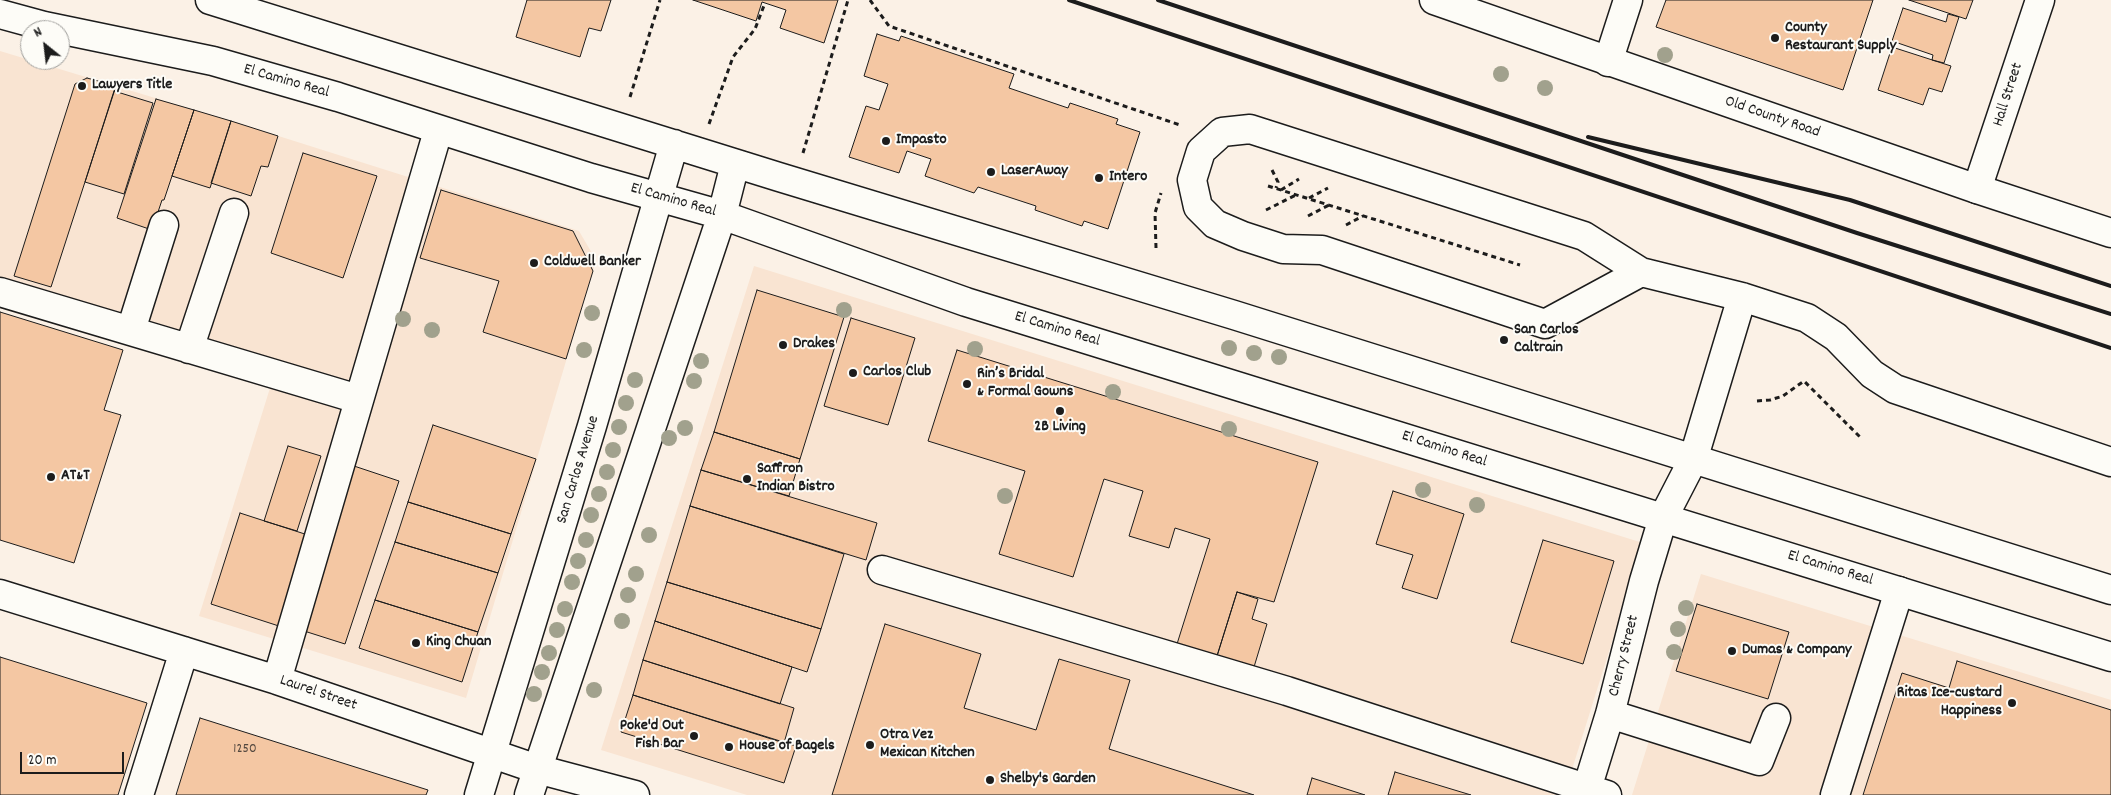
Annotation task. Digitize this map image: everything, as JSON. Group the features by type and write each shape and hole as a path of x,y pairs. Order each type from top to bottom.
{"main road":[{"path":"210,0 735,164 1252,321 2111,590"},
{"name":"Old County Road","path":"1434,0 1608,62 2111,233"},
{"path":"1608,62 1628,0"},
{"name":"Hall Street","path":"1978,189 2040,0"},
{"name":"El Camino Real","path":"0,14 44,26 213,61 659,198 722,215 966,302 2111,658"},
{"path":"1641,272 1545,324 1322,250 1283,249 1243,236 1215,224 1198,207 1192,180 1201,150 1222,132 1250,129 1584,236 1641,272 1742,297 1807,318 1836,336 1872,374 1895,389 2111,462"},
{"path":"277,680 358,399 378,341 438,131"},
{"name":"San Carlos Avenue","path":"479,795 592,426 674,144"},
{"path":"529,795 722,215 735,164"},
{"path":"190,349 234,213"},
{"path":"132,330 164,225"},
{"path":"0,292 358,399"},
{"name":"Cherry Street","path":"1593,793 1610,714 1644,581 1663,518 1692,460 1742,297"},
{"path":"882,570 1287,691 1593,793"},
{"path":"1835,795 1899,591"},
{"name":"Laurel Street","path":"0,594 277,680 537,769 636,795"},
{"path":"139,795 184,651"},
{"path":"1610,714 1759,762 1776,718"}],"path":[{"path":"628,102 660,0"},
{"path":"802,156 848,0"},
{"path":"870,0 889,26 1180,125 1178,133"},
{"path":"708,126 733,57 755,29 765,3"},
{"path":"1271,169 1278,182 1276,188"},
{"path":"1156,248 1155,213 1162,186"},
{"path":"1268,186 1520,265"},
{"path":"1757,401 1783,396 1804,382 1860,437"}],"shaded area":[{"path":"0,51 20,57 20,70 63,70 579,231 596,260 466,698 199,616 270,388 0,305"},
{"path":"754,266 1643,543 1564,795 747,795 601,750"},
{"path":"1701,574 2111,700 2111,795 1632,795"}],"building":[{"path":"527,0 611,0 601,31 589,28 580,57 516,37"},
{"path":"693,0 838,0 824,43 780,28 786,10 762,2 756,21"},
{"name":"County Restaurant Supply","path":"1666,0 1873,0 1843,90 1656,27"},
{"path":"1909,0 1973,0 1966,19"},
{"path":"1903,8 1946,22 1948,14 1959,17 1944,63 1932,60 1933,55 1892,41"},
{"path":"877,34 899,41 901,36 1014,74 1009,88 1068,108 1070,103 1118,119 1116,124 1140,132 1108,229 1084,221 1082,226 1035,210 1036,206 978,187 974,193 925,176 931,159 907,151 899,173 849,157 866,106 879,110 888,84 864,76"},
{"path":"1892,47 1951,66 1942,92 1929,88 1923,105 1878,90"},
{"path":"87,78 116,86 51,287 14,276 75,84"},
{"path":"114,91 153,103 124,194 85,182"},
{"path":"156,99 194,110 152,230 117,218"},
{"path":"194,110 231,121 210,188 172,176"},
{"path":"231,121 278,136 268,167 261,166 251,196 211,183"},
{"path":"303,153 377,176 343,278 271,253"},
{"path":"441,190 573,231 593,271 566,359 483,332 499,281 420,258"},
{"path":"757,290 844,317 800,459 714,432"},
{"name":"AT&T","path":"0,312 123,350 104,410 121,415 74,563 0,540"},
{"path":"851,318 915,338 888,425 824,406"},
{"path":"957,350 1318,462 1274,602 1237,592 1217,656 1177,644 1210,539 1175,528 1169,548 1129,536 1143,491 1104,479 1073,577 999,554 1025,471 928,441"},
{"path":"433,425 536,459 511,534 408,502"},
{"path":"714,432 800,459 789,496 701,470"},
{"path":"288,446 321,456 297,531 264,521"},
{"path":"354,466 399,481 345,644 301,630"},
{"path":"701,470 877,523 866,560 690,506"},
{"path":"1393,491 1464,514 1437,599 1402,588 1413,555 1376,544"},
{"path":"408,502 511,534 498,573 395,542"},
{"path":"690,506 844,554 821,629 667,582"},
{"path":"240,513 314,537 285,628 211,604"},
{"path":"1543,540 1614,561 1583,664 1511,642"},
{"path":"395,542 498,573 478,632 375,600"},
{"path":"667,582 821,629 807,672 655,621"},
{"path":"1237,592 1258,599 1252,619 1267,624 1254,667 1217,656"},
{"path":"375,600 478,632 462,682 359,648"},
{"name":"Dumas & Company","path":"1697,604 1789,632 1768,699 1676,671"},
{"path":"655,621 792,667 780,704 643,660"},
{"path":"885,624 981,654 964,708 1036,730 1059,659 1130,680 1109,749 1254,795 832,795"},
{"path":"0,657 147,703 118,795 0,795"},
{"path":"643,660 794,708 784,743 633,695"},
{"path":"1957,661 2111,710 2111,795 1863,795 1902,673 1949,688"},
{"path":"633,695 796,746 784,783 621,732"},
{"path":"200,718 428,790 426,795 176,795"},
{"path":"1395,772 1471,795 1388,795"},
{"path":"1312,778 1365,795 1307,795"}],"railway":[{"path":"1069,0 2111,348"},
{"path":"1158,0 1857,233 2111,314"},
{"path":"1588,137 1850,200 2111,286"}],"place":[{"name":"County Restaurant Supply","path":"1775,38"},
{"name":"Lawyers Title","path":"82,86"},
{"name":"Impasto","path":"886,141"},
{"name":"LaserAway","path":"991,172"},
{"name":"Intero","path":"1099,178"},
{"name":"Coldwell Banker","path":"534,263"},
{"name":"San Carlos Caltrain","path":"1504,340"},
{"name":"Drakes","path":"783,345"},
{"name":"Carlos Club","path":"853,373"},
{"name":"Rin’s Bridal & Formal Gowns","path":"967,384"},
{"name":"2B Living","path":"1060,411"},
{"name":"AT&T","path":"51,477"},
{"name":"Saffron Indian Bistro","path":"747,479"},
{"name":"King Chuan","path":"416,643"},
{"name":"Dumas & Company","path":"1732,651"},
{"name":"Ritas Ice-custard Happiness","path":"2012,703"},
{"name":"Poke'd Out Fish Bar","path":"694,736"},
{"name":"Otra Vez Mexican Kitchen","path":"870,745"},
{"name":"House of Bagels","path":"729,747"},
{"name":"Shelby's Garden","path":"990,780"}]}
